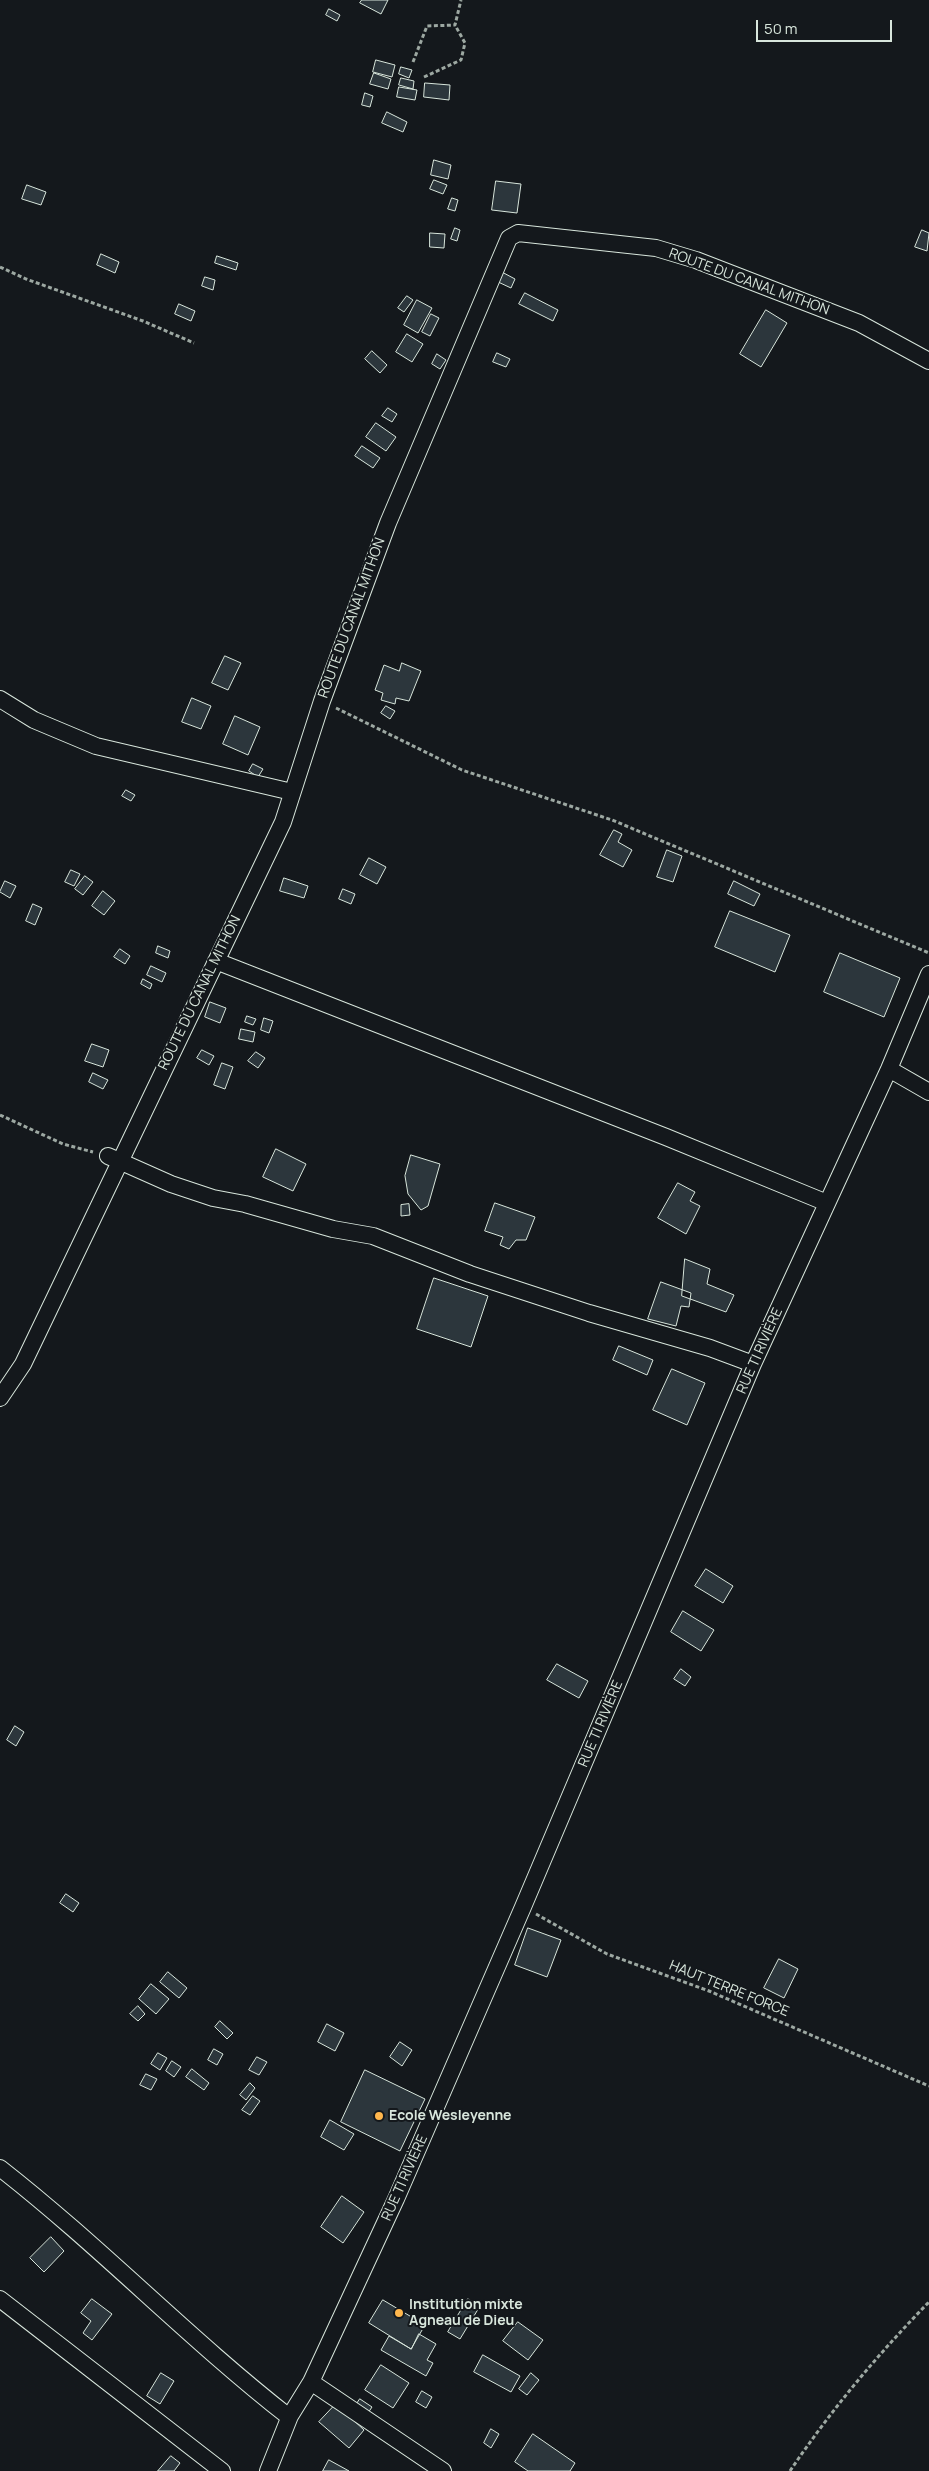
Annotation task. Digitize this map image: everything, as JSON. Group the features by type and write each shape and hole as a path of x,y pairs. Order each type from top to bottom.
{"street":[{"name":"ROUTE DU CANAL MITHON","path":"0,1398 23,1364 113,1158 216,961 283,822 322,701 388,523 509,238 518,233 656,248 696,260 859,323 929,361"},
{"path":"0,699 34,720 96,746 292,792"},
{"path":"216,961 666,1137 827,1204"},
{"name":"RUE TI RIVIÈRE","path":"268,2471 290,2417 310,2382 396,2199 523,1907 753,1364 889,1069 929,974"},
{"path":"889,1069 929,1092"},
{"path":"113,1158 171,1184 213,1198 245,1204 333,1229 373,1236 470,1274 589,1313 710,1348 753,1364"},
{"path":"0,2168 66,2222 163,2311 290,2417"},
{"path":"0,2299 222,2471"},
{"path":"310,2382 443,2471"}],"path":[{"path":"424,77 461,60 465,43 455,25 461,0"},
{"path":"414,62 427,26 455,25"},
{"path":"0,267 26,279 144,320 194,343"},
{"path":"322,701 462,770 612,820 929,953"},
{"path":"0,1115 63,1144 113,1158"},
{"name":"HAUT TERRE FORCE","path":"523,1907 607,1954 709,1991 929,2086"},
{"path":"790,2471 808,2444 886,2346 929,2302"}],"building":[{"path":"362,0 388,0 381,14 360,3"},
{"path":"329,9 340,15 337,21 326,15"},
{"path":"376,60 395,65 392,77 373,72"},
{"path":"401,67 412,70 409,78 399,74"},
{"path":"374,73 391,79 388,89 370,84"},
{"path":"401,78 414,81 413,89 399,85"},
{"path":"425,83 450,85 449,100 424,97"},
{"path":"399,87 417,90 415,100 397,97"},
{"path":"365,93 373,96 370,107 362,105"},
{"path":"387,112 407,122 403,132 382,123"},
{"path":"434,160 451,165 448,179 431,175"},
{"path":"434,180 447,185 443,194 430,189"},
{"path":"496,181 521,184 517,213 492,210"},
{"path":"27,185 46,192 41,205 22,199"},
{"path":"452,198 458,200 455,211 448,209"},
{"path":"455,228 460,230 457,241 451,239"},
{"path":"922,230 929,233 927,251 915,247"},
{"path":"430,233 445,234 444,248 430,247"},
{"path":"101,254 119,262 115,273 97,265"},
{"path":"217,256 238,263 236,270 215,263"},
{"path":"500,271 515,279 511,288 496,281"},
{"path":"205,277 215,280 213,290 202,286"},
{"path":"525,293 558,310 553,321 519,304"},
{"path":"407,296 413,300 404,312 398,308"},
{"path":"417,300 432,308 418,333 404,325"},
{"path":"179,304 195,311 191,321 175,314"},
{"path":"766,310 787,323 761,367 740,354"},
{"path":"431,314 439,318 430,336 422,332"},
{"path":"407,334 423,344 412,362 396,352"},
{"path":"372,351 387,365 380,373 365,359"},
{"path":"497,353 510,359 506,367 493,362"},
{"path":"437,354 446,360 440,369 432,364"},
{"path":"388,408 397,414 392,422 382,416"},
{"path":"376,423 396,437 386,451 366,437"},
{"path":"362,446 380,458 373,468 355,456"},
{"path":"225,656 241,663 228,690 212,683"},
{"path":"402,663 421,671 409,701 396,698 395,704 381,700 383,693 375,690 384,665 399,671"},
{"path":"192,698 211,706 201,729 182,722"},
{"path":"386,706 395,711 390,719 381,713"},
{"path":"235,716 260,727 248,755 223,744"},
{"path":"253,764 263,769 258,777 249,771"},
{"path":"126,790 135,795 131,801 122,796"},
{"path":"614,830 622,834 618,842 632,850 623,867 600,855"},
{"path":"667,850 682,856 673,882 657,877"},
{"path":"369,858 386,867 377,884 360,875"},
{"path":"71,870 80,874 74,886 65,882"},
{"path":"85,876 93,882 83,895 75,889"},
{"path":"284,878 308,886 304,898 280,891"},
{"path":"5,881 16,886 10,898 0,892"},
{"path":"734,881 760,894 754,906 728,894"},
{"path":"343,889 355,894 351,904 339,899"},
{"path":"103,891 115,901 104,915 92,906"},
{"path":"33,904 42,908 35,925 26,921"},
{"path":"730,911 790,935 775,972 715,947"},
{"path":"158,946 170,951 168,958 156,953"},
{"path":"120,949 130,956 125,964 114,957"},
{"path":"840,953 900,978 884,1017 824,992"},
{"path":"151,966 166,973 162,982 147,975"},
{"path":"143,979 152,984 150,989 141,984"},
{"path":"210,1002 226,1008 220,1023 205,1017"},
{"path":"247,1016 256,1019 253,1025 245,1022"},
{"path":"264,1018 273,1021 269,1033 261,1030"},
{"path":"241,1029 255,1032 253,1042 239,1039"},
{"path":"92,1044 109,1050 103,1067 85,1061"},
{"path":"202,1050 214,1056 209,1065 197,1058"},
{"path":"256,1052 265,1058 258,1068 248,1061"},
{"path":"222,1063 233,1067 225,1089 214,1085"},
{"path":"93,1073 108,1080 103,1089 89,1082"},
{"path":"276,1149 306,1164 293,1191 263,1177"},
{"path":"411,1155 440,1164 428,1206 421,1210 408,1194 405,1176"},
{"path":"678,1183 695,1192 690,1201 700,1206 686,1234 658,1218"},
{"path":"495,1203 535,1217 526,1240 516,1240 509,1249 500,1245 503,1237 485,1231"},
{"path":"409,1204 410,1215 401,1216 401,1205"},
{"path":"685,1259 710,1269 707,1284 734,1295 726,1312 682,1296"},
{"path":"434,1278 488,1296 471,1347 417,1329"},
{"path":"661,1282 691,1293 689,1307 681,1306 676,1326 648,1319"},
{"path":"619,1346 653,1360 647,1375 613,1360"},
{"path":"672,1369 705,1383 687,1425 653,1410"},
{"path":"706,1569 733,1586 723,1603 695,1586"},
{"path":"683,1611 714,1630 701,1651 671,1632"},
{"path":"557,1664 588,1681 579,1698 547,1680"},
{"path":"681,1669 691,1677 685,1686 674,1679"},
{"path":"15,1726 24,1732 16,1746 7,1740"},
{"path":"66,1894 79,1903 73,1912 60,1903"},
{"path":"528,1928 561,1940 547,1977 515,1965"},
{"path":"779,1959 798,1969 784,1998 764,1988"},
{"path":"168,1972 187,1988 179,1998 160,1982"},
{"path":"151,1984 169,1999 156,2014 139,1999"},
{"path":"138,2006 145,2014 138,2021 130,2014"},
{"path":"220,2021 233,2033 227,2039 215,2027"},
{"path":"327,2024 344,2033 335,2051 318,2042"},
{"path":"400,2042 412,2050 402,2066 390,2057"},
{"path":"214,2049 223,2054 217,2065 208,2060"},
{"path":"158,2053 167,2058 160,2070 151,2064"},
{"path":"257,2057 267,2062 259,2075 249,2070"},
{"path":"172,2061 181,2067 174,2077 166,2071"},
{"path":"192,2069 209,2083 204,2090 186,2077"},
{"path":"365,2070 425,2099 400,2151 341,2122"},
{"path":"146,2074 157,2079 151,2090 140,2085"},
{"path":"250,2083 255,2088 246,2100 240,2095"},
{"path":"253,2096 260,2101 250,2115 242,2110"},
{"path":"330,2120 354,2134 344,2150 321,2137"},
{"path":"342,2196 364,2212 343,2243 321,2227"},
{"path":"51,2237 64,2251 44,2272 30,2258"},
{"path":"92,2299 112,2314 92,2340 83,2333 91,2321 81,2313"},
{"path":"468,2299 480,2306 460,2339 448,2332"},
{"path":"383,2300 425,2325 411,2349 369,2323"},
{"path":"518,2322 543,2340 528,2360 503,2341"},
{"path":"419,2334 436,2344 427,2360 433,2363 426,2376 381,2350 389,2336 411,2349"},
{"path":"483,2355 520,2376 511,2392 474,2372"},
{"path":"381,2365 409,2383 393,2408 365,2390"},
{"path":"161,2373 174,2381 160,2404 147,2396"},
{"path":"531,2373 539,2380 527,2395 519,2389"},
{"path":"422,2391 432,2397 426,2408 416,2402"},
{"path":"360,2399 372,2407 366,2416 354,2408"},
{"path":"336,2404 364,2430 349,2448 319,2422"},
{"path":"491,2429 499,2434 491,2448 484,2443"},
{"path":"533,2434 575,2463 570,2471 528,2471 515,2462"},
{"path":"171,2456 180,2463 174,2471 158,2471"},
{"path":"329,2460 349,2471 323,2471"}],"place":[{"name":"Ecole Wesleyenne","path":"379,2116"},
{"name":"Institution mixte Agneau de Dieu","path":"399,2313"}]}
